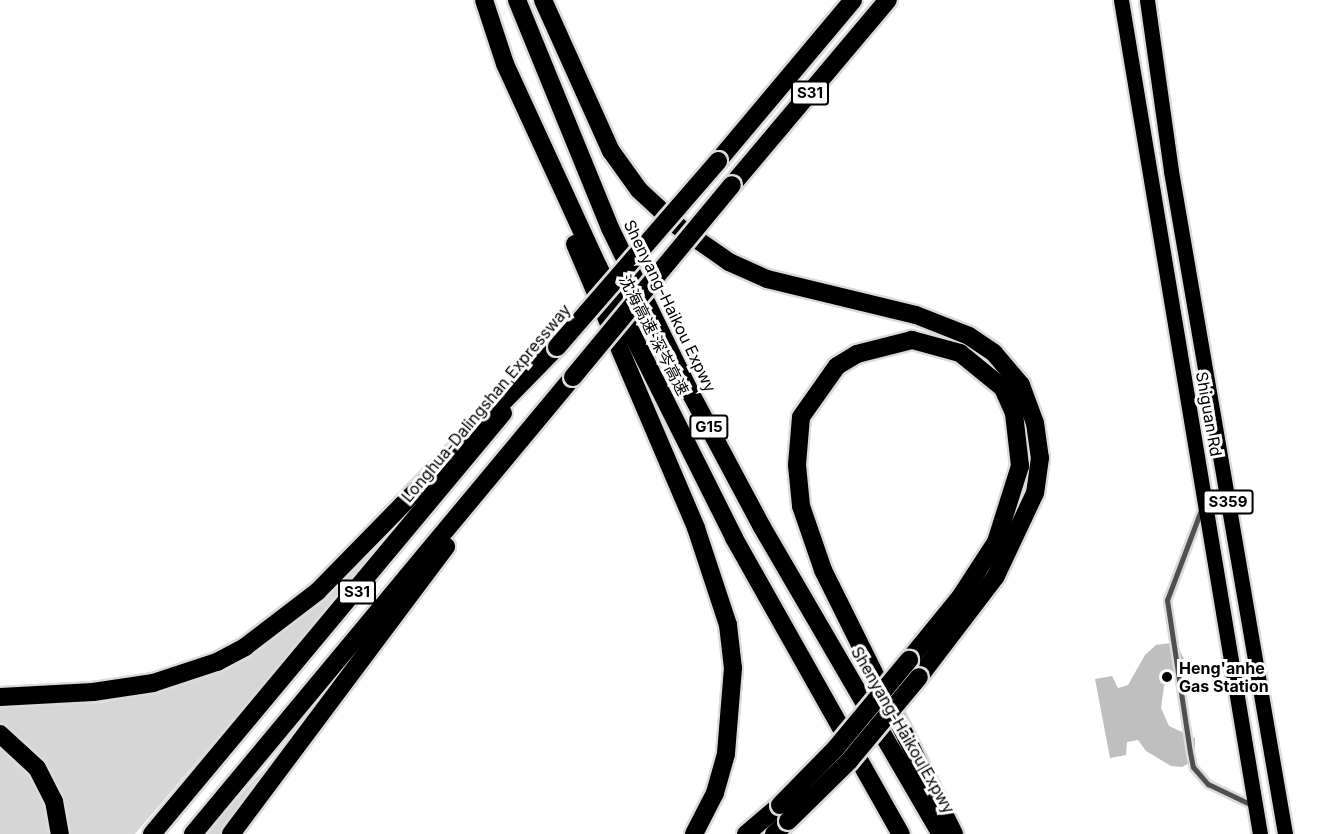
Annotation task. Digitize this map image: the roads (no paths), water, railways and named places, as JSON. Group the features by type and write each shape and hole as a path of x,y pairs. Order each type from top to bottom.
{"highway":[{"name":"沈海高速 深岑高速","path":"484,0 505,64 598,266 734,538 901,834"},
{"name":"Shenyang-Haikou Expwy","path":"517,0 610,228 691,394 762,527 941,834"},
{"path":"543,0 611,151 639,190 679,226 729,262 767,279 916,315 969,336 994,353 1021,385 1035,423 1040,458 1035,493 996,576 919,677 849,761 784,813 746,834"},
{"name":"Longhua-Dalingshan Expressway","path":"153,834 557,347 854,0"},
{"name":"S31","path":"193,834 888,0"},
{"path":"505,64 524,131 696,528 728,625 734,668 726,754 715,793 694,834"},
{"path":"774,834 784,813 836,749 909,660 961,596 996,542 1020,466 1014,413 1003,388 960,353 912,340 867,350 837,366 801,417 797,465 801,506 823,570 954,834"},
{"path":"0,697 93,692 153,683 218,662 245,647 317,592 557,347"},
{"path":"231,834 435,563 518,445"},
{"path":"0,734 37,768 54,801 60,834"}],"main road":[{"name":"Shiguan Rd","path":"1121,0 1260,834"},
{"name":"Shiguan Rd","path":"1147,0 1256,670 1285,834"},
{"path":"1234,674 1256,670"}],"lane":[{"path":"1205,500 1170,590 1167,615 1193,767 1208,784 1256,807"}],"place":[{"name":"Heng'anhe Gas Station","path":"1167,677"}]}
